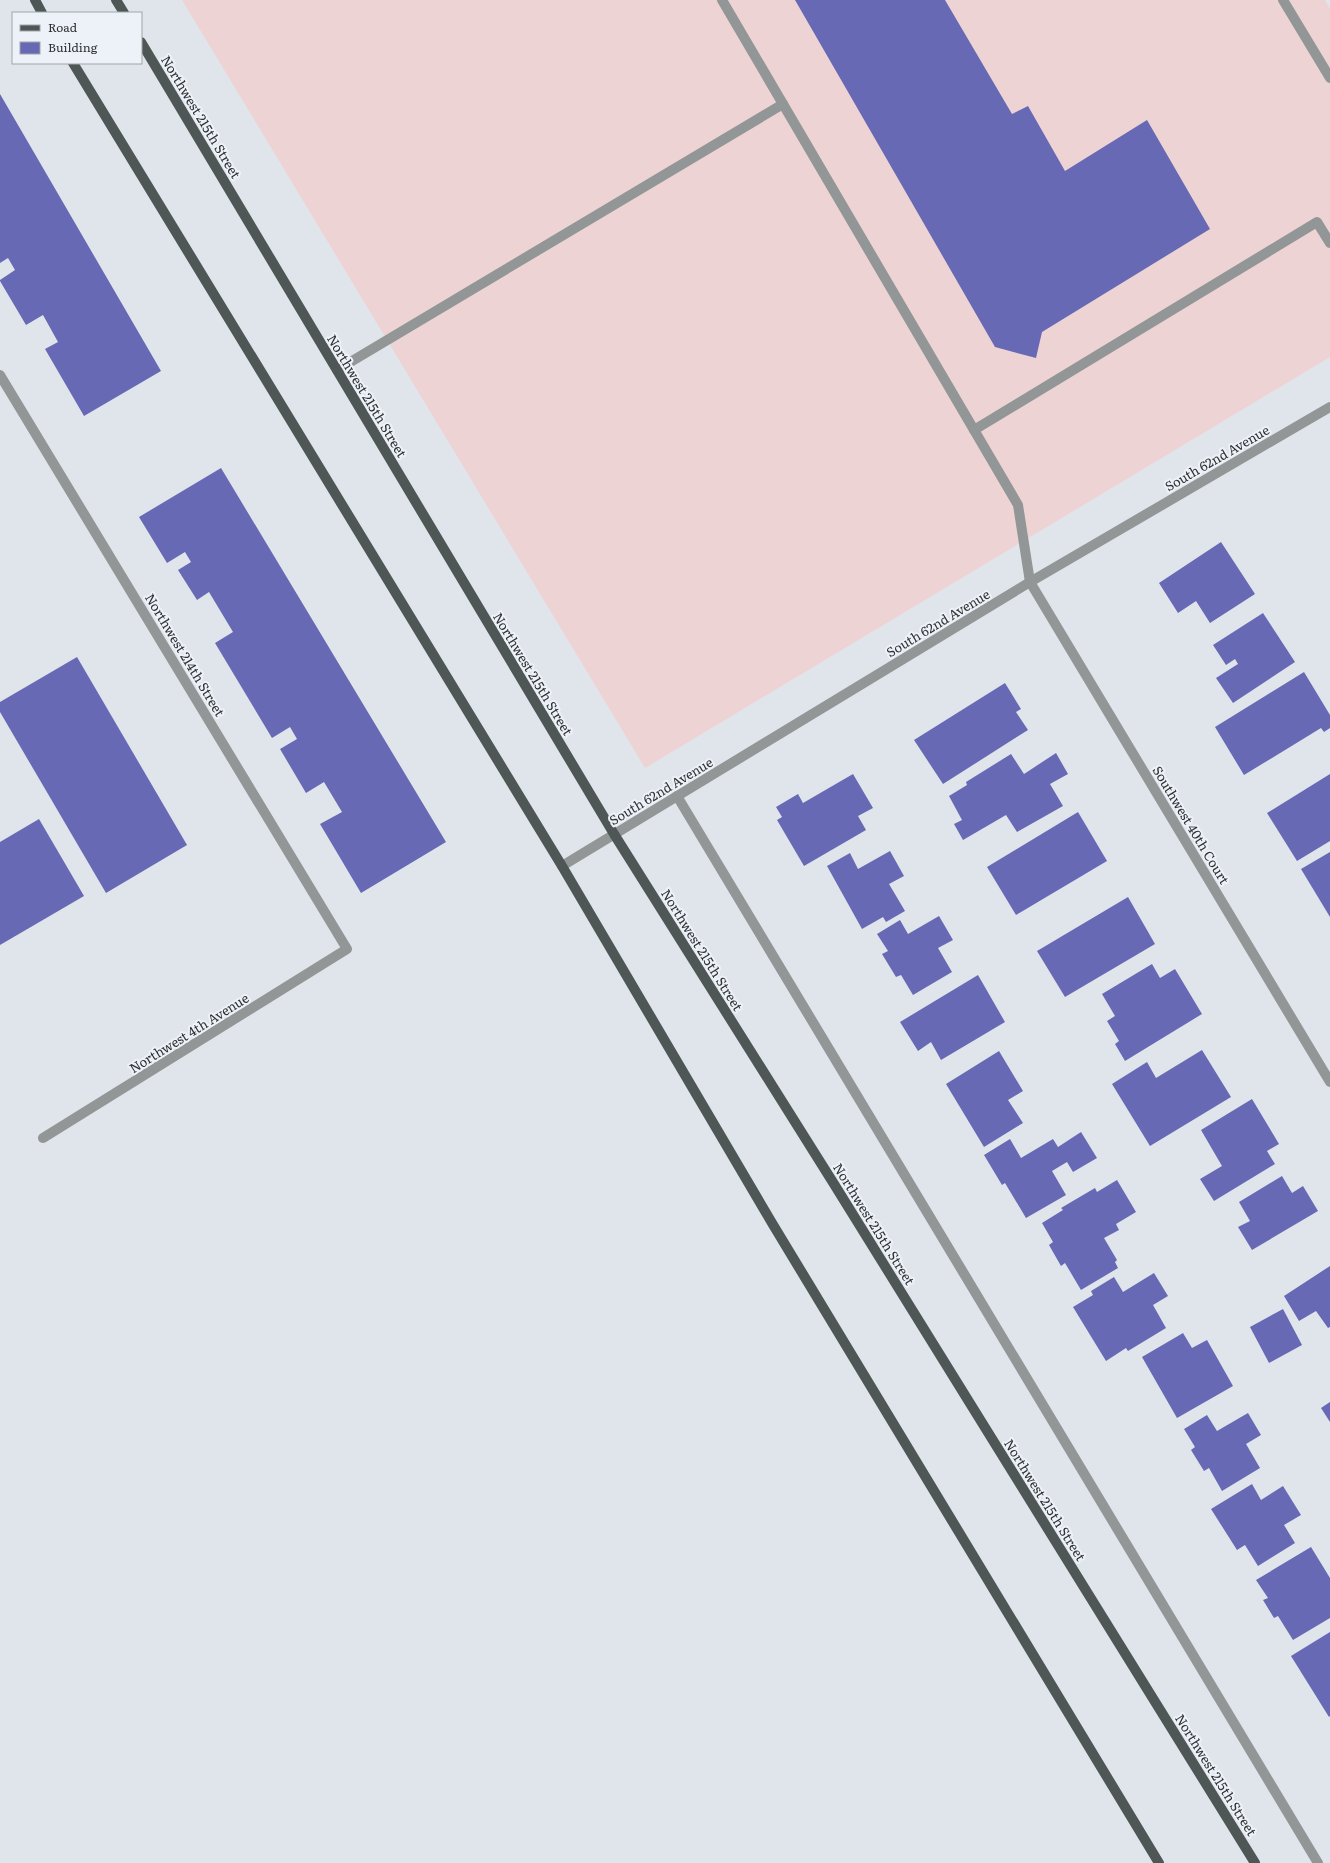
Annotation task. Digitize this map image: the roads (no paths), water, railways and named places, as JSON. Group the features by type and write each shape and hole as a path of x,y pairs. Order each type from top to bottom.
{"main road":[{"path":"34,0 41,12"},
{"path":"116,0 123,12"},
{"name":"Northwest 215th Street","path":"142,44 614,834 834,1184 1255,1863"},
{"path":"74,64 562,866 780,1236 1159,1863"}],"street":[{"path":"722,0 1018,505 1030,582"},
{"path":"1283,0 1330,78"},
{"path":"337,370 783,104"},
{"path":"974,430 1317,222 1330,243"},
{"name":"Northwest 214th Street","path":"0,375 347,949"},
{"name":"South 62nd Avenue","path":"562,866 1030,582 1330,407"},
{"name":"Southwest 40th Court","path":"1030,582 1330,1082"},
{"path":"677,796 1318,1863"},
{"name":"Northwest 4th Avenue","path":"44,1138 347,949"}]}
